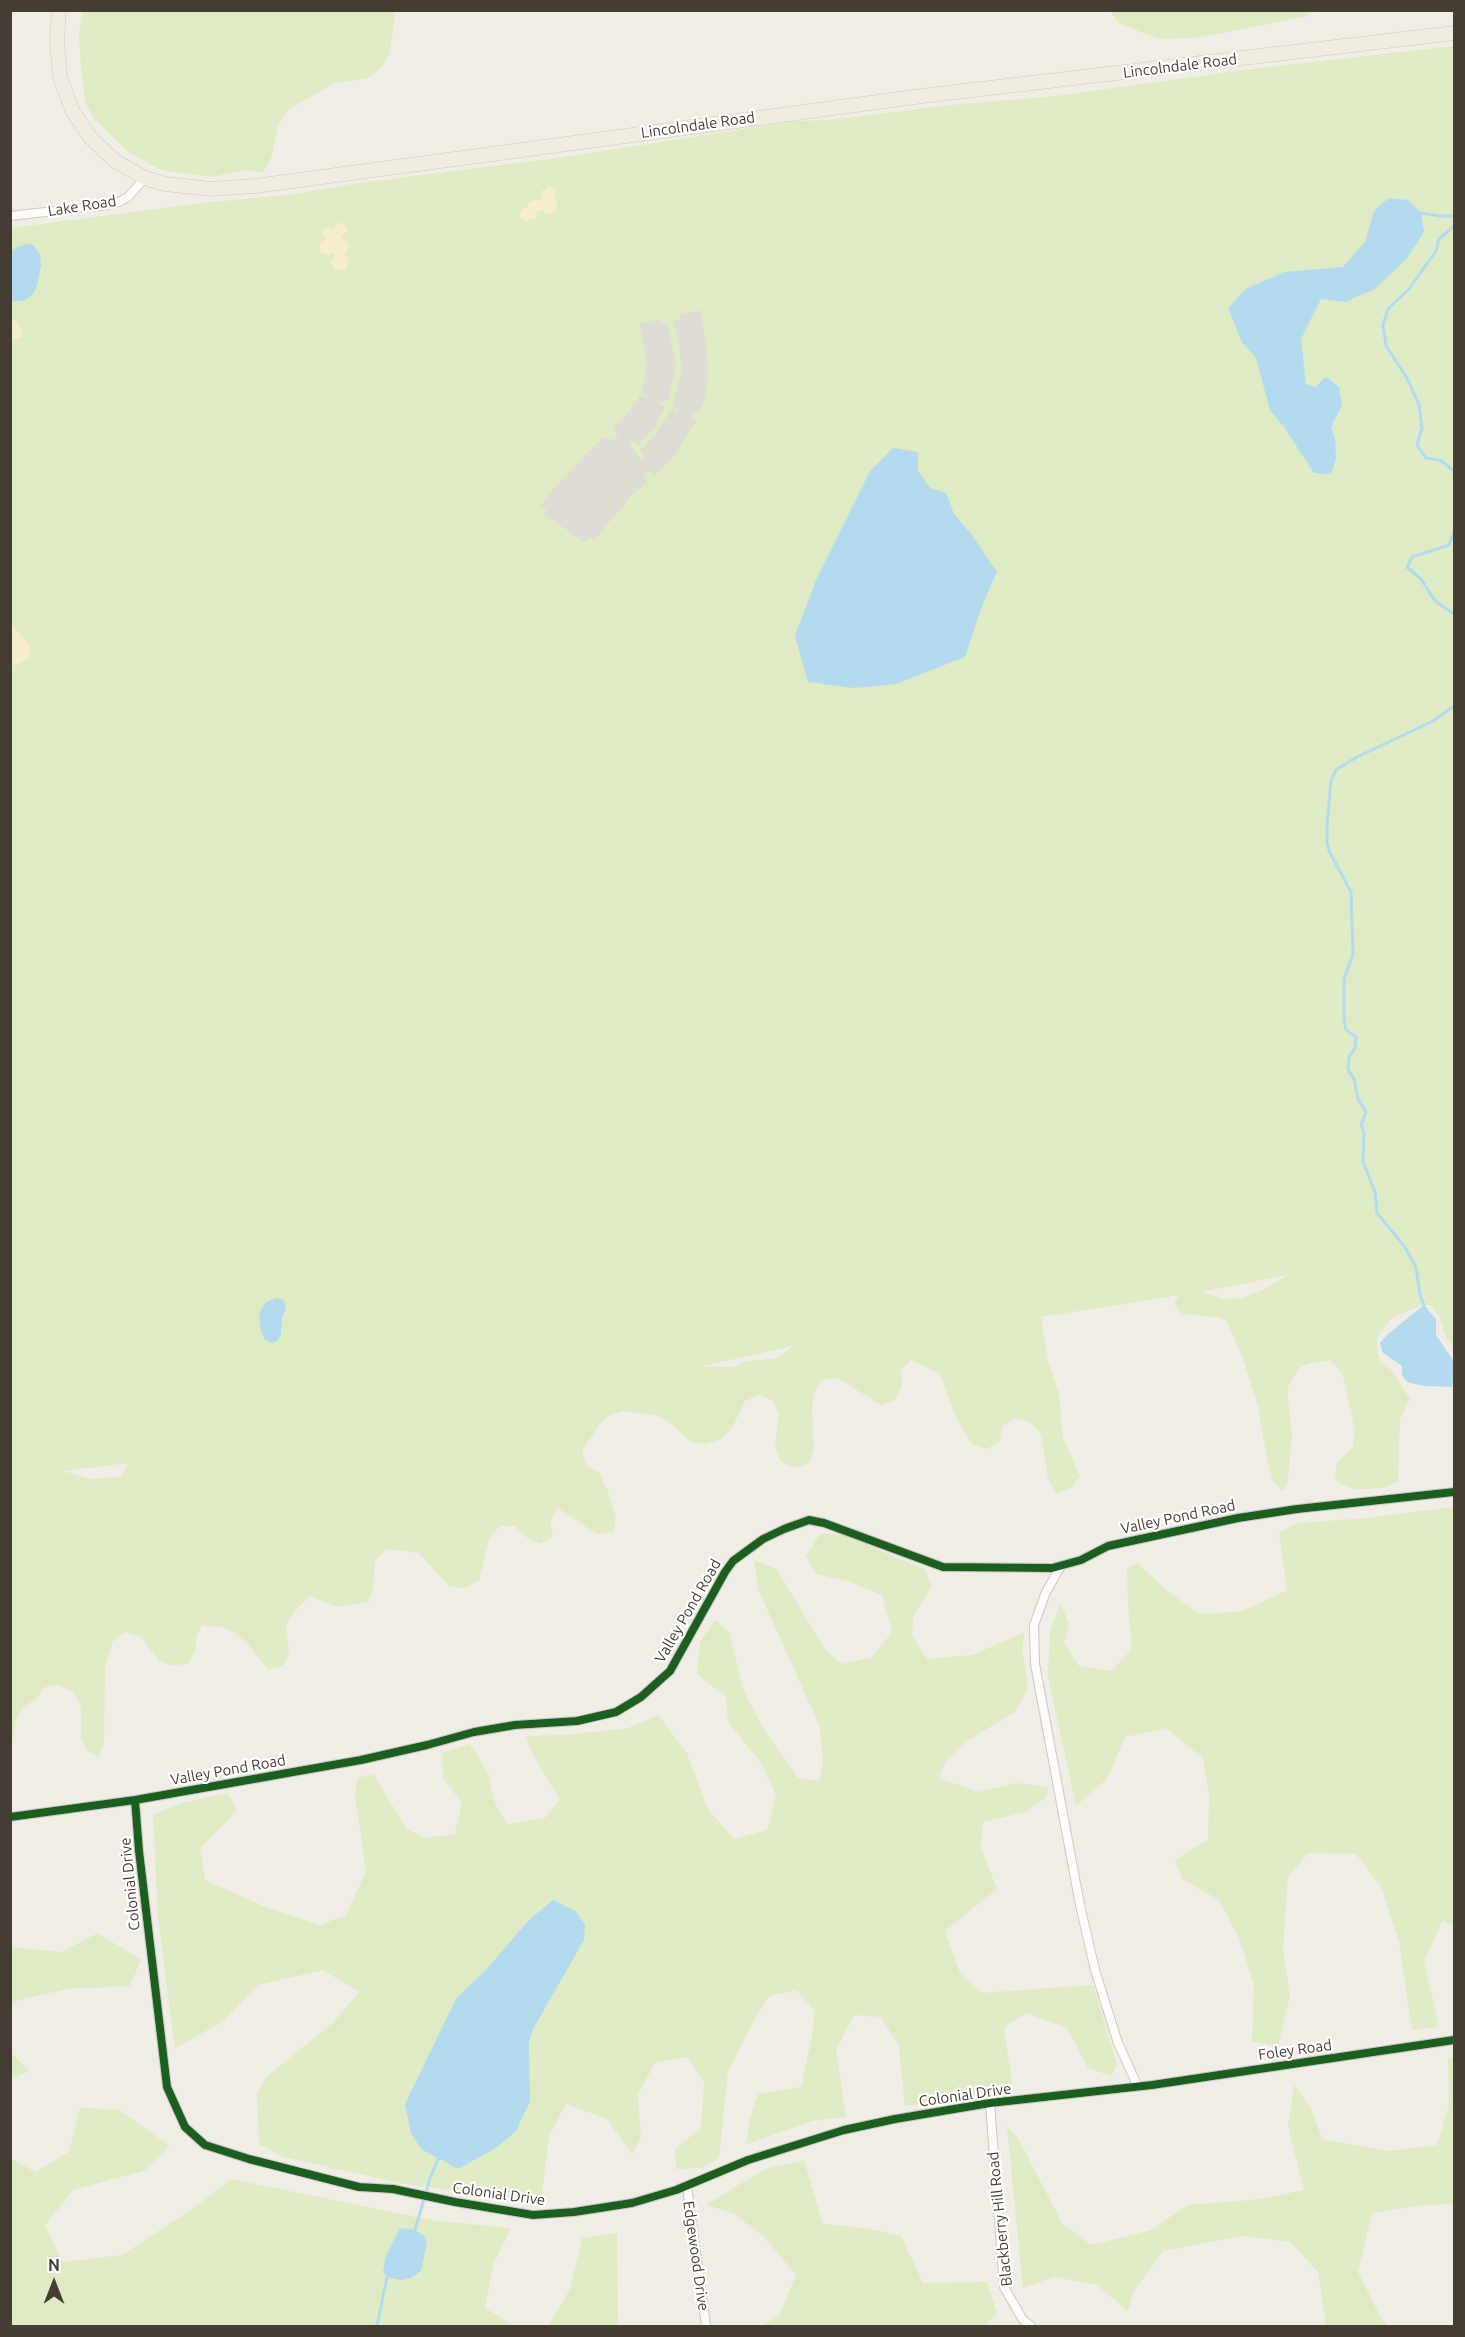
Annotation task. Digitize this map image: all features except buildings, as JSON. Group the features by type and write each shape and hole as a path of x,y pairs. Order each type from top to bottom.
{"main road":[{"name":"Lincolndale Road","path":"59,10 57,59 60,77 72,110 90,137 102,151 145,178 188,188 211,189 255,186 911,97 1455,33"}],"street":[{"name":"Lake Road","path":"10,216 107,206 128,197 145,178"},
{"name":"Valley Pond Road","path":"10,1817 135,1800 361,1760 474,1732 515,1725 577,1721 616,1712 641,1698 670,1671 733,1561 763,1539 809,1520 824,1523 943,1567 1052,1568 1081,1560 1108,1546 1238,1518 1297,1509 1455,1492"},
{"path":"1061,1566 1046,1592 1034,1625 1035,1664 1080,1905 1095,1970 1118,2043 1138,2086"},
{"name":"Colonial Drive","path":"135,1800 167,2087 185,2127 205,2145 249,2159 359,2187 393,2189 455,2202 538,2215 632,2203 687,2186 748,2160 844,2130 895,2119 990,2103 1138,2086"},
{"name":"Foley Road","path":"1138,2086 1455,2040"},
{"name":"Blackberry Hill Road","path":"990,2103 1004,2288 1023,2320 1031,2326"},
{"name":"Edgewood Drive","path":"687,2186 706,2326"}],"green space":[{"path":"82,10 395,11 390,53 381,68 368,78 333,84 289,109 279,124 271,158 263,173 245,170 212,177 161,170 130,153 94,119 86,104 81,70 79,34"},
{"path":"1110,11 1315,11 1308,16 1197,38 1160,39 1120,24"},
{"path":"1454,46 1454,1348 1446,1338 1440,1317 1431,1305 1410,1310 1390,1320 1377,1338 1377,1353 1381,1361 1392,1371 1410,1399 1400,1419 1398,1481 1384,1488 1369,1489 1354,1489 1338,1483 1335,1477 1337,1462 1353,1447 1355,1431 1344,1379 1330,1360 1307,1364 1299,1368 1287,1389 1292,1438 1287,1485 1282,1491 1273,1481 1258,1406 1242,1356 1227,1322 1221,1318 1180,1313 1174,1302 1180,1295 1041,1317 1048,1361 1059,1393 1063,1438 1080,1476 1071,1488 1056,1493 1048,1479 1041,1434 1030,1422 1014,1418 1002,1427 1000,1441 987,1449 972,1444 956,1418 940,1374 911,1360 901,1370 902,1386 895,1400 881,1405 838,1378 822,1380 814,1393 812,1407 814,1450 809,1463 794,1468 780,1461 775,1445 779,1413 772,1400 759,1395 745,1401 732,1428 721,1439 706,1444 691,1442 668,1421 654,1415 624,1411 610,1415 599,1425 582,1451 586,1465 599,1473 607,1489 616,1517 614,1532 597,1534 558,1508 550,1522 553,1536 540,1544 526,1537 515,1526 500,1526 490,1537 479,1580 465,1588 449,1586 419,1553 387,1549 375,1560 373,1588 368,1602 337,1607 310,1596 294,1611 286,1624 289,1653 283,1666 268,1669 247,1643 234,1632 220,1627 202,1625 196,1638 195,1652 188,1663 173,1666 159,1661 141,1637 125,1632 113,1641 105,1668 104,1743 99,1757 86,1750 81,1736 81,1707 74,1693 59,1685 44,1687 36,1699 23,1707 16,1720 11,1745 11,228 201,203 288,195 352,184 572,156 794,121 830,120 951,105 1055,96 1252,69","holes":["1287,1275 1265,1289 1242,1298 1224,1299 1201,1292","793,1346 776,1359 746,1361 734,1367 698,1367","129,1463 121,1476 107,1478 92,1479 63,1471"]},
{"path":"1454,1507 1454,1927 1443,1920 1424,1961 1439,2027 1412,2030 1399,1942 1381,1887 1356,1854 1308,1853 1288,1877 1283,1949 1290,1996 1278,2046 1252,2042 1254,1985 1239,1938 1219,1900 1182,1879 1175,1860 1208,1840 1209,1796 1203,1758 1166,1728 1125,1737 1107,1779 1076,1806 1048,1677 1050,1630 1061,1604 1069,1624 1064,1643 1079,1666 1111,1671 1132,1649 1127,1569 1137,1563 1166,1590 1199,1614 1241,1612 1287,1590 1279,1533 1297,1523 1367,1518"},
{"path":"820,1534 841,1534 926,1570 931,1587 913,1617 912,1636 927,1659 972,1655 1025,1632 1022,1649 1028,1688 1015,1712 967,1741 945,1762 939,1778 978,1792 1016,1783 1048,1787 1047,1796 1025,1812 983,1822 981,1848 997,1889 945,1931 960,1973 982,1993 1093,1985 1117,2064 1111,2076 1088,2068 1067,2028 1026,2013 1004,2027 1013,2090 905,2106 899,2046 881,2017 854,2015 836,2050 846,2117 813,2121 747,2144 749,2121 758,2094 801,2087 815,2011 796,1990 769,1996 750,2027 728,2071 719,2158 702,2168 676,2169 675,2149 701,2128 704,2082 687,2057 655,2063 638,2094 641,2138 632,2154 607,2119 566,2104 549,2136 541,2201 502,2198 400,2183 283,2157 259,2144 257,2095 265,2078 333,2023 359,1992 323,1970 258,1985 222,2022 175,2048 158,1918 153,1815 182,1803 228,1793 237,1811 200,1848 205,1880 263,1906 320,1925 346,1915 366,1871 355,1795 358,1778 373,1774 407,1829 424,1838 455,1834 462,1803 443,1778 442,1753 470,1744 488,1773 495,1803 507,1824 545,1818 560,1800 530,1749 526,1736 565,1735 628,1728 658,1715 687,1753 707,1808 734,1839 767,1830 776,1795 761,1763 728,1722 726,1697 697,1674 700,1642 715,1620 729,1632 743,1690 765,1731 798,1778 819,1781 823,1763 820,1727 758,1589 754,1560 776,1569 825,1649 842,1664 872,1657 892,1632 882,1595 850,1582 816,1574 806,1556"},
{"path":"98,1933 141,1960 130,1986 67,1989 11,2002 11,1947 61,1952"},
{"path":"11,2053 29,2071 11,2079"},
{"path":"1454,2058 1454,2204 1425,2205 1372,2213 1358,2272 1380,2316 1388,2326 1326,2326 1318,2272 1290,2242 1243,2236 1163,2251 1134,2291 1128,2311 1095,2284 1054,2277 1023,2288 1007,2126 1018,2138 1062,2223 1091,2245 1151,2230 1188,2205 1263,2199 1304,2190 1288,2126 1294,2085 1310,2106 1322,2139 1389,2151 1437,2145 1449,2104 1448,2059"},
{"path":"80,2108 119,2110 170,2146 144,2171 73,2190 45,2225 62,2262 122,2255 195,2207 231,2179 436,2221 511,2228 493,2265 485,2308 515,2326 11,2326 10,2158 35,2172 69,2152"},
{"path":"804,2160 823,2224 865,2228 901,2236 923,2283 987,2282 997,2313 985,2326 761,2326 779,2316 796,2275 765,2238 733,2213 706,2205 765,2169"},
{"path":"617,2233 618,2326 548,2326 570,2289 582,2238"}],"sand":[{"path":"547,186 557,190 554,200 557,201 557,208 551,215 544,213 544,209 536,213 537,218 525,221 519,216 523,208 528,208 528,203 533,200 540,201 543,197 541,191 547,189"},
{"path":"339,222 347,227 347,232 341,236 343,240 349,242 348,251 344,254 350,259 346,269 336,271 330,262 335,258 333,253 328,255 319,251 320,243 326,239 322,235 323,229 327,227 334,230 335,225"},
{"path":"11,320 19,322 19,327 23,330 20,339 12,338"},
{"path":"11,623 29,645 31,656 11,666"}],"shaded area":[{"path":"700,310 707,350 708,377 705,399 699,415 694,412 691,415 697,420 675,455 656,475 648,470 643,475 647,482 632,495 594,540 589,538 584,542 544,514 547,510 541,506 558,483 602,438 608,438 610,441 618,436 614,428 637,402 639,396 647,398 648,395 642,392 647,362 639,324 674,316 661,320 660,323 668,322 676,365 668,401 659,401 660,405 665,406 656,425 638,446 632,441 629,442 640,459 645,456 640,450 655,435 671,409 677,412 680,409 673,405 682,368 673,321 679,320 681,316 678,315"}],"water":[{"path":"1390,198 1408,200 1421,213 1424,232 1408,257 1375,289 1345,302 1321,299 1301,339 1306,384 1315,387 1326,377 1339,387 1342,405 1331,427 1335,439 1336,458 1331,474 1314,473 1270,410 1256,358 1242,342 1228,308 1246,289 1284,272 1343,267 1365,242 1373,214 1379,205"},
{"path":"32,244 40,254 41,265 37,286 32,295 23,301 11,301 11,250"},
{"path":"893,448 918,452 918,471 930,488 946,493 954,514 997,572 983,603 965,657 896,684 854,688 808,682 795,636 816,580 870,471"},
{"path":"277,1298 284,1300 286,1309 282,1318 281,1335 277,1341 272,1343 264,1339 259,1314 266,1302"},
{"path":"1424,1305 1436,1319 1436,1335 1453,1360 1452,1387 1424,1386 1407,1382 1402,1375 1402,1366 1383,1353 1380,1343"},
{"path":"553,1900 577,1912 585,1925 584,1940 533,2029 529,2043 530,2101 516,2131 496,2148 458,2169 421,2149 411,2133 405,2104 456,1999 486,1970 529,1920"},
{"path":"400,2228 415,2230 424,2236 427,2242 421,2271 410,2278 401,2280 387,2277 383,2272 386,2256"}],"waterway":[{"path":"1421,213 1454,216"},
{"path":"1454,226 1439,239 1436,251 1409,289 1388,309 1383,325 1386,346 1407,378 1419,405 1422,428 1417,445 1426,458 1440,460 1454,471 1454,475"},
{"path":"1454,532 1449,545 1412,557 1407,567 1421,579 1435,601 1454,614"},
{"path":"1424,1305 1420,1295 1416,1267 1405,1247 1377,1213 1375,1192 1363,1162 1364,1133 1361,1125 1366,1112 1358,1099 1354,1079 1348,1069 1349,1057 1355,1048 1356,1037 1346,1030 1344,1020 1344,979 1353,954 1351,892 1330,853 1327,843 1327,825 1331,781 1336,770 1357,757 1433,721 1454,706"},
{"path":"415,2230 431,2175 439,2158"},
{"path":"377,2326 387,2277"}],"cycle path":[{"path":"10,1817 135,1800 361,1760 474,1732 515,1725 577,1721 616,1712 641,1697 670,1671 733,1561 763,1539 809,1520 824,1523 943,1567 1052,1568 1081,1560 1108,1546 1238,1518 1297,1509 1454,1492"},
{"path":"135,1800 167,2087 185,2127 205,2145 249,2159 359,2187 393,2189 533,2215 574,2212 632,2203 676,2190 748,2160 844,2130 895,2119 990,2103 1152,2085 1454,2040"}]}
